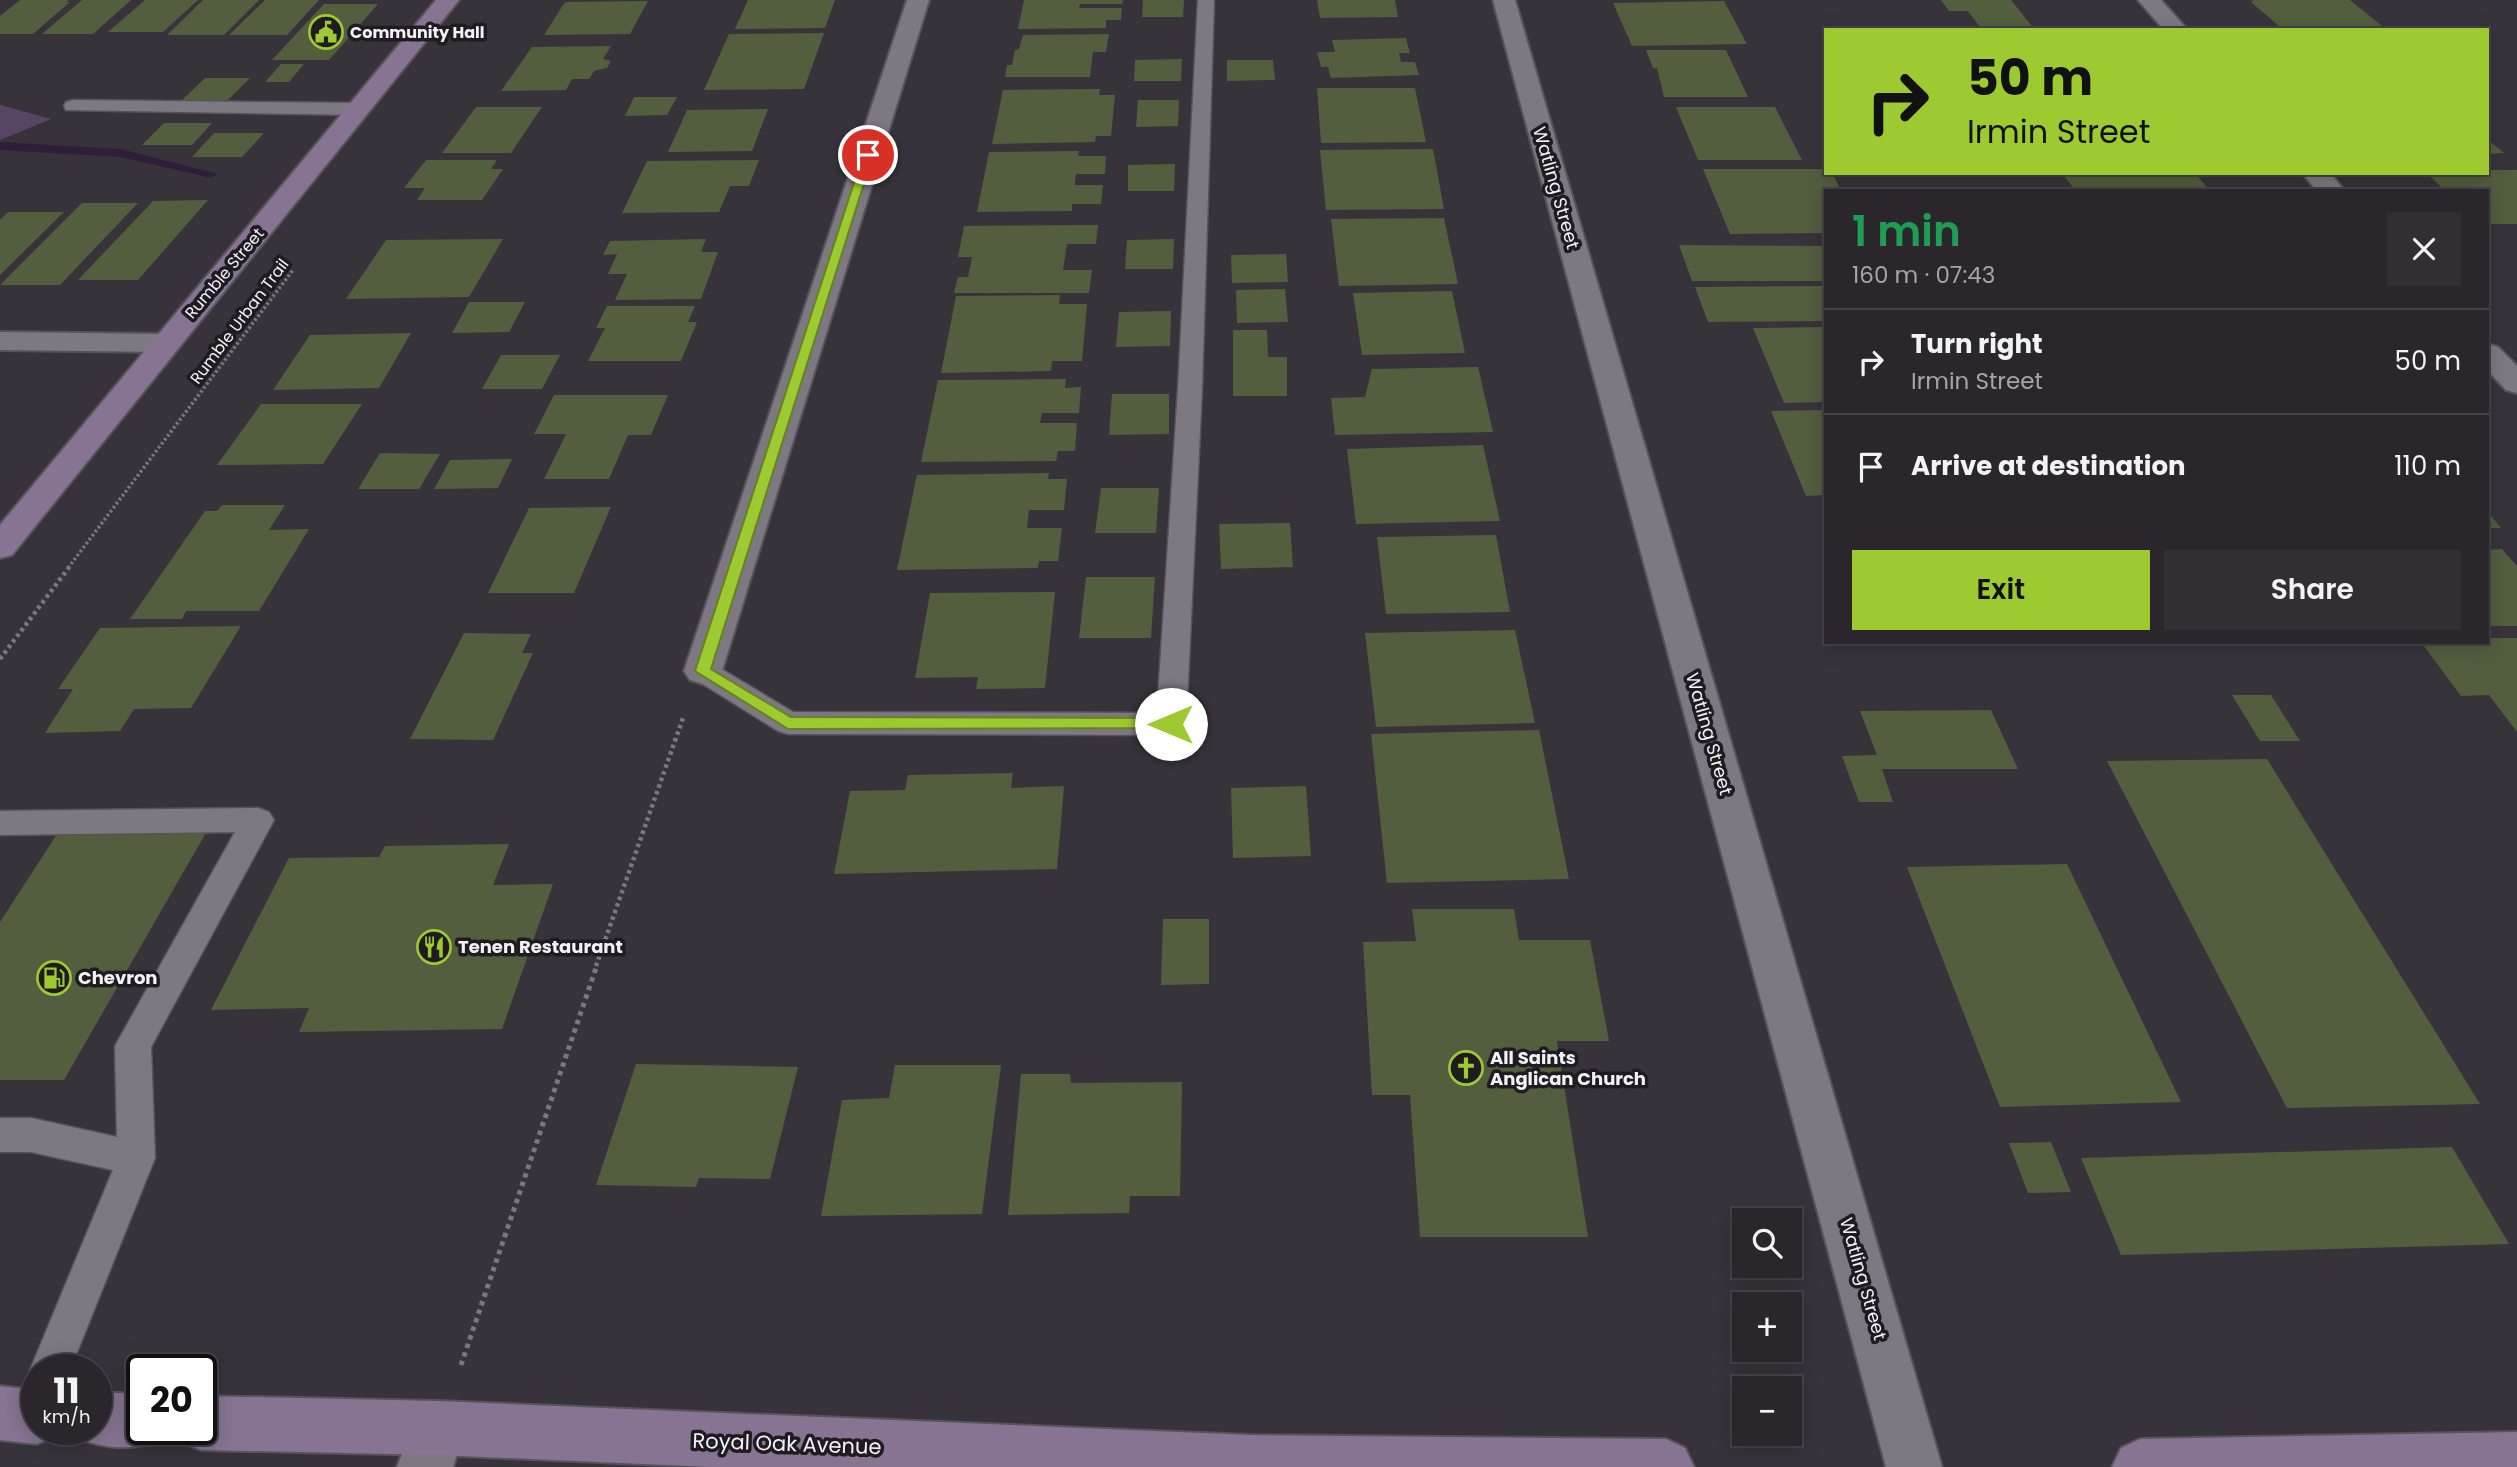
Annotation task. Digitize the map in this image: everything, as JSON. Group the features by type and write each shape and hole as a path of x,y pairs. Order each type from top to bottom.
{"street":[{"name":"Rumble Street","path":"0,547 448,0"},
{"path":"703,671 918,0"},
{"name":"Watling Street","path":"1504,0 1914,1467"},
{"path":"2149,0 2176,28"},
{"path":"2317,175 2330,189"},
{"path":"0,341 166,343"},
{"path":"2489,355 2517,384"},
{"name":"Royal Oak Avenue","path":"217,1425 432,1448 1250,1463 1666,1467"},
{"path":"2140,1467 2517,1459"}],"lane":[{"path":"703,671 788,723 1171,724 1191,388 1206,0"},
{"path":"73,106 360,109"},
{"path":"0,823 258,820 133,1046 136,1158 52,1354"},
{"path":"0,1135 31,1135 136,1158"}],"path":[{"name":"Rumble Urban Trail","path":"0,659 295,268"},
{"path":"432,1448 662,770 703,671"}],"shaded area":[{"path":"0,105 51,119 0,140"}],"building":[{"path":"20,0 70,2 33,34 0,34 0,16"},
{"path":"82,0 131,0 93,34 42,34"},
{"path":"145,0 198,0 163,32 108,32"},
{"path":"203,0 259,0 224,35 167,35"},
{"path":"265,0 319,0 287,35 229,35"},
{"path":"748,0 835,0 825,28 735,29"},
{"path":"1024,0 1123,0 1122,4 1080,4 1079,8 1122,8 1121,20 1106,20 1106,28 1018,29"},
{"path":"1143,0 1184,0 1183,17 1142,17"},
{"path":"1317,0 1395,0 1398,17 1320,18"},
{"path":"1941,0 2011,0 2033,28 1981,28 1968,11 1949,11"},
{"path":"2350,0 2385,28 2283,28 2251,2"},
{"path":"648,1 630,34 544,35 565,2"},
{"path":"1724,1 1747,44 1632,46 1613,3"},
{"name":"Community Hall","path":"324,4 378,4 329,60 272,60"},
{"path":"824,33 804,89 704,90 729,34"},
{"path":"1109,34 1106,52 1093,52 1090,77 1005,77 1007,65 1012,65 1015,50 1019,49 1023,35"},
{"path":"1406,38 1410,53 1399,53 1401,62 1415,62 1419,75 1331,78 1328,67 1321,67 1317,52 1335,52 1332,40"},
{"path":"611,46 603,59 611,61 607,68 594,71 589,79 572,79 566,90 501,91 532,47"},
{"path":"1646,50 1726,50 1748,97 1664,97 1657,68 1653,68"},
{"path":"1182,59 1181,81 1134,81 1135,60"},
{"path":"1227,60 1273,60 1275,80 1227,81"},
{"path":"281,64 304,64 289,82 265,82"},
{"path":"205,78 250,78 228,100 182,100"},
{"path":"1317,88 1415,88 1426,142 1321,143"},
{"path":"1100,89 1099,95 1115,95 1111,136 1096,136 1095,142 992,144 1003,90"},
{"path":"634,97 677,97 667,115 625,116"},
{"path":"1138,100 1179,100 1178,126 1136,127"},
{"path":"476,107 542,107 511,153 442,153"},
{"path":"1676,107 1775,107 1802,160 1698,160"},
{"path":"768,109 752,151 668,152 687,110"},
{"path":"164,123 212,123 192,145 142,145"},
{"path":"214,133 264,133 242,157 192,157"},
{"path":"2489,141 2504,153 2489,154"},
{"path":"1433,149 1444,209 1326,210 1320,150"},
{"path":"1079,151 1078,156 1106,156 1105,174 1076,174 1075,180 1075,185 1103,185 1101,204 1072,204 1072,211 977,212 989,152"},
{"path":"426,160 497,160 491,169 503,169 482,200 417,200 425,188 404,188"},
{"path":"759,160 749,186 730,186 719,212 622,213 647,161"},
{"path":"1175,164 1174,191 1128,191 1128,165"},
{"path":"1703,169 1824,169 1824,175 1833,175 1840,189 1824,189 1824,233 1730,234"},
{"path":"2489,170 2517,170 2517,224 2489,224 2489,189 2443,189 2429,175 2489,175"},
{"path":"2064,175 2197,175 2208,189 2074,189"},
{"path":"208,200 138,280 78,280 153,201"},
{"path":"82,203 138,203 60,285 0,285"},
{"path":"8,212 64,212 0,275 0,220"},
{"path":"1444,218 1458,284 1339,286 1331,219"},
{"path":"1098,225 1096,244 1067,244 1063,270 1092,270 1089,293 954,293 958,277 968,277 972,257 958,257 964,226"},
{"path":"503,239 469,297 346,299 386,240"},
{"path":"706,239 701,252 718,252 701,299 615,300 627,274 608,274 617,254 603,255 610,241"},
{"path":"1174,239 1173,269 1125,269 1127,240"},
{"path":"1679,245 1824,246 1824,281 1692,281"},
{"path":"1286,254 1288,282 1232,283 1231,255"},
{"path":"1824,286 1824,321 1708,322 1695,287"},
{"path":"1285,289 1288,322 1237,323 1236,290"},
{"path":"1452,291 1465,353 1362,355 1353,293"},
{"path":"1060,295 1059,304 1087,304 1082,361 1052,361 1051,371 941,373 956,296"},
{"path":"469,302 525,302 509,332 452,333"},
{"path":"607,306 695,306 688,322 697,322 681,361 588,361 605,328 596,328"},
{"path":"1171,311 1170,346 1116,347 1119,312"},
{"path":"1824,327 1824,402 1784,403 1753,328"},
{"path":"1233,330 1267,330 1268,357 1287,357 1287,396 1233,396"},
{"path":"411,333 379,388 273,390 310,335"},
{"path":"501,355 560,355 542,389 482,389"},
{"path":"1478,367 1493,432 1335,435 1331,398 1365,397 1372,369"},
{"path":"1066,379 1065,388 1081,387 1079,413 1042,413 1040,423 1077,423 1075,451 1058,451 1056,461 921,462 938,380"},
{"path":"1112,394 1169,394 1169,434 1109,435"},
{"path":"554,395 668,395 651,435 628,435 609,479 544,479 566,434 534,434"},
{"path":"261,404 362,404 323,464 217,465"},
{"path":"1824,410 1824,495 1806,496 1771,411"},
{"path":"1483,445 1500,521 1356,524 1347,449"},
{"path":"380,453 440,454 419,489 358,489"},
{"path":"512,459 498,488 434,489 450,460"},
{"path":"1049,473 1048,479 1067,479 1064,510 1029,510 1027,528 1062,528 1058,561 1039,561 1038,568 897,570 917,475"},
{"path":"1101,488 1159,488 1156,533 1095,533"},
{"path":"222,505 285,505 269,530 309,529 259,611 186,611 182,619 130,619 205,511 217,511"},
{"path":"611,507 574,593 488,593 529,508"},
{"path":"2489,513 2501,528 2489,528"},
{"path":"1290,523 1293,567 1221,569 1219,524"},
{"path":"1496,535 1510,612 1386,614 1377,537"},
{"path":"2502,549 2517,566 2517,626 2489,626 2489,550"},
{"path":"1086,577 1155,577 1151,638 1079,638"},
{"path":"1055,592 1045,688 976,689 978,677 915,678 930,593"},
{"path":"241,626 191,708 134,709 120,731 45,733 73,689 58,689 100,628"},
{"path":"1515,630 1535,723 1376,727 1365,633"},
{"path":"464,633 531,634 522,653 533,653 493,740 410,739"},
{"path":"2489,638 2517,638 2517,732 2489,695 2461,696 2422,644 2489,644"},
{"path":"2232,695 2271,695 2300,741 2260,741"},
{"path":"1991,710 2018,769 1882,769 1893,802 1859,802 1842,756 1877,755 1860,711"},
{"path":"1539,730 1569,879 1387,883 1371,734"},
{"path":"2267,759 2480,1104 2287,1108 2107,761"},
{"path":"1013,773 1011,788 1064,786 1057,869 834,874 850,791 905,790 908,775"},
{"path":"1306,786 1311,856 1233,858 1231,788"},
{"path":"59,831 207,831 64,1080 0,1080 0,922"},
{"name":"Tenen Restaurant","path":"509,844 493,885 553,884 502,1029 299,1032 309,1008 211,1010 289,858 379,857 385,846"},
{"path":"2067,864 2181,1102 2000,1107 1907,867"},
{"name":"All Saints Anglican Church","path":"1412,909 1514,909 1519,940 1590,940 1609,1041 1557,1041 1588,1237 1420,1237 1410,1095 1372,1095 1363,942 1416,941"},
{"path":"1163,919 1209,919 1209,984 1161,985"},
{"path":"636,1064 798,1067 770,1179 699,1178 696,1187 596,1185"},
{"path":"895,1065 1001,1065 982,1214 821,1216 842,1100 889,1098"},
{"path":"1021,1074 1070,1074 1071,1083 1182,1082 1180,1196 1130,1196 1129,1213 1008,1215"},
{"path":"2051,1142 2071,1192 2028,1193 2009,1143"},
{"path":"2452,1147 2509,1244 2121,1255 2081,1158"}],"waterway":[{"path":"0,146 121,153 211,174"}],"place":[{"name":"Community Hall","path":"326,32"},
{"name":"Tenen Restaurant","path":"434,947"},
{"name":"Chevron","path":"54,978"},
{"name":"All Saints Anglican Church","path":"1466,1068"}],"route":[{"path":"868,155 703,671 788,723 1171,724"}]}
